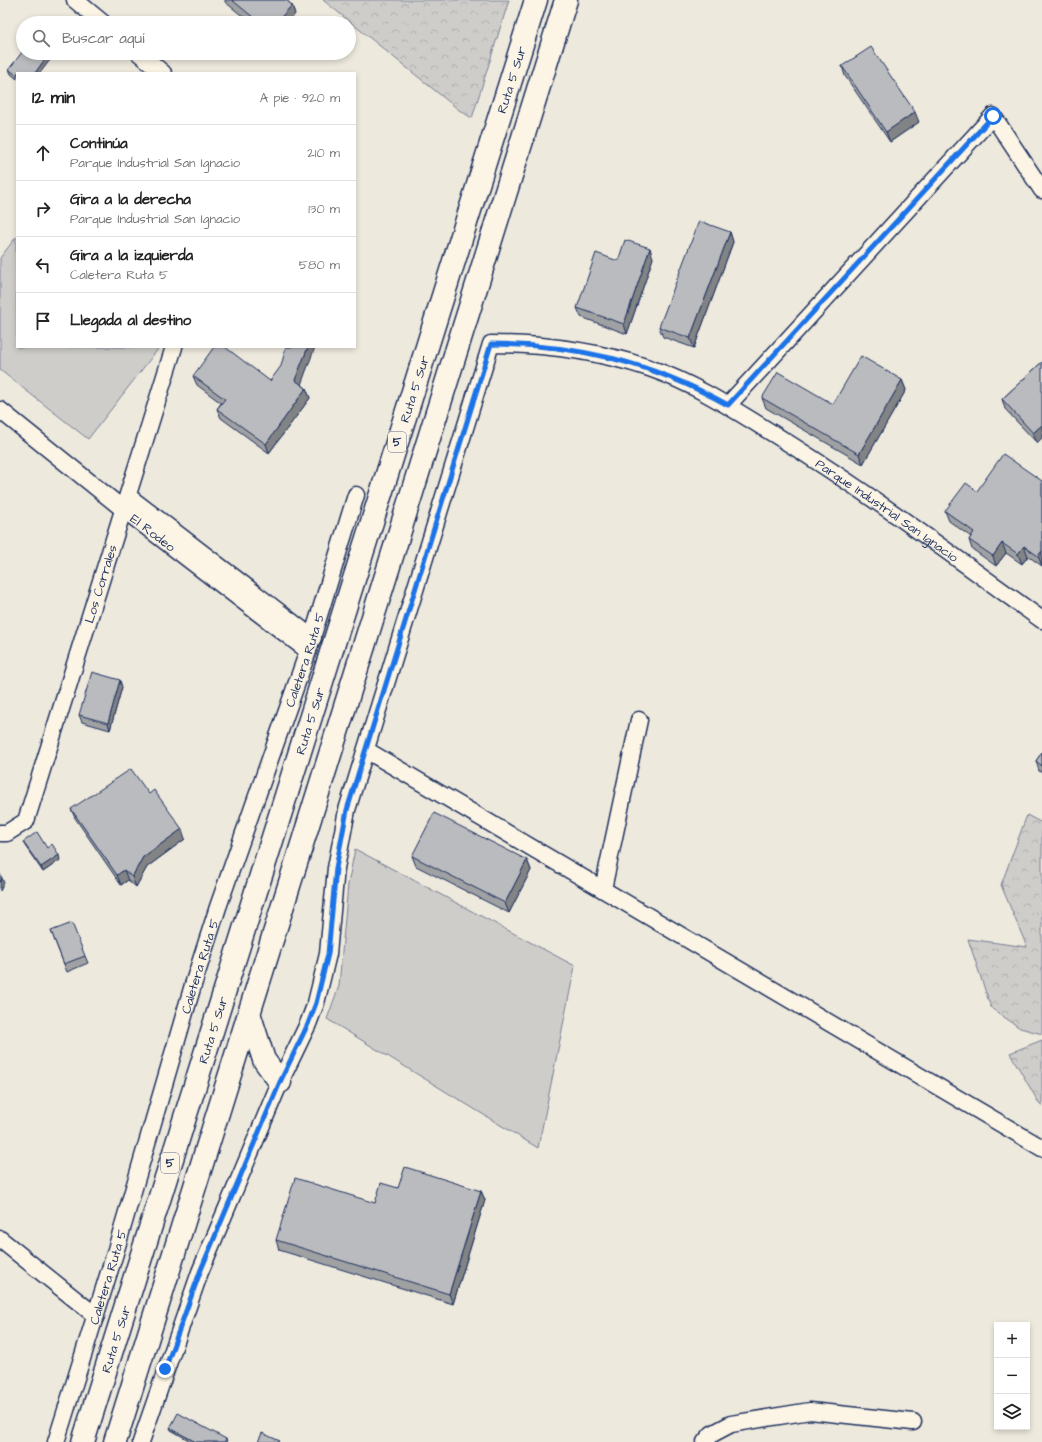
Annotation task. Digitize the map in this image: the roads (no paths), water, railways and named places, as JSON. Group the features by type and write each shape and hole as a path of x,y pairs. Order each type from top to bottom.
{"highway":[{"name":"Ruta 5 Sur","path":"83,1442 536,0"},
{"name":"5","path":"115,1442 566,0"},
{"path":"249,1013 264,1060 280,1082"}],"street":[{"path":"75,0 94,16"},
{"path":"147,60 162,72"},
{"path":"728,405 993,116 1042,190"},
{"name":"Parque Industrial San Ignacio","path":"366,750 491,344 544,346 571,349 617,359 677,379 728,405 836,472 1042,620"},
{"name":"Los Corrales","path":"0,833 7,833 26,821 174,348"},
{"name":"El Rodeo","path":"0,410 126,502 310,645"},
{"name":"Caletera Ruta 5","path":"56,1442 96,1316 180,1028 216,914 310,645 356,495"},
{"path":"603,889 639,720"},
{"path":"141,1442 200,1272 280,1082 308,1024 323,978 332,928 336,868 341,839 356,780 366,750 1042,1148"},
{"path":"0,1239 96,1316"},
{"path":"705,1442 712,1434 731,1424 810,1410 913,1422"}]}
